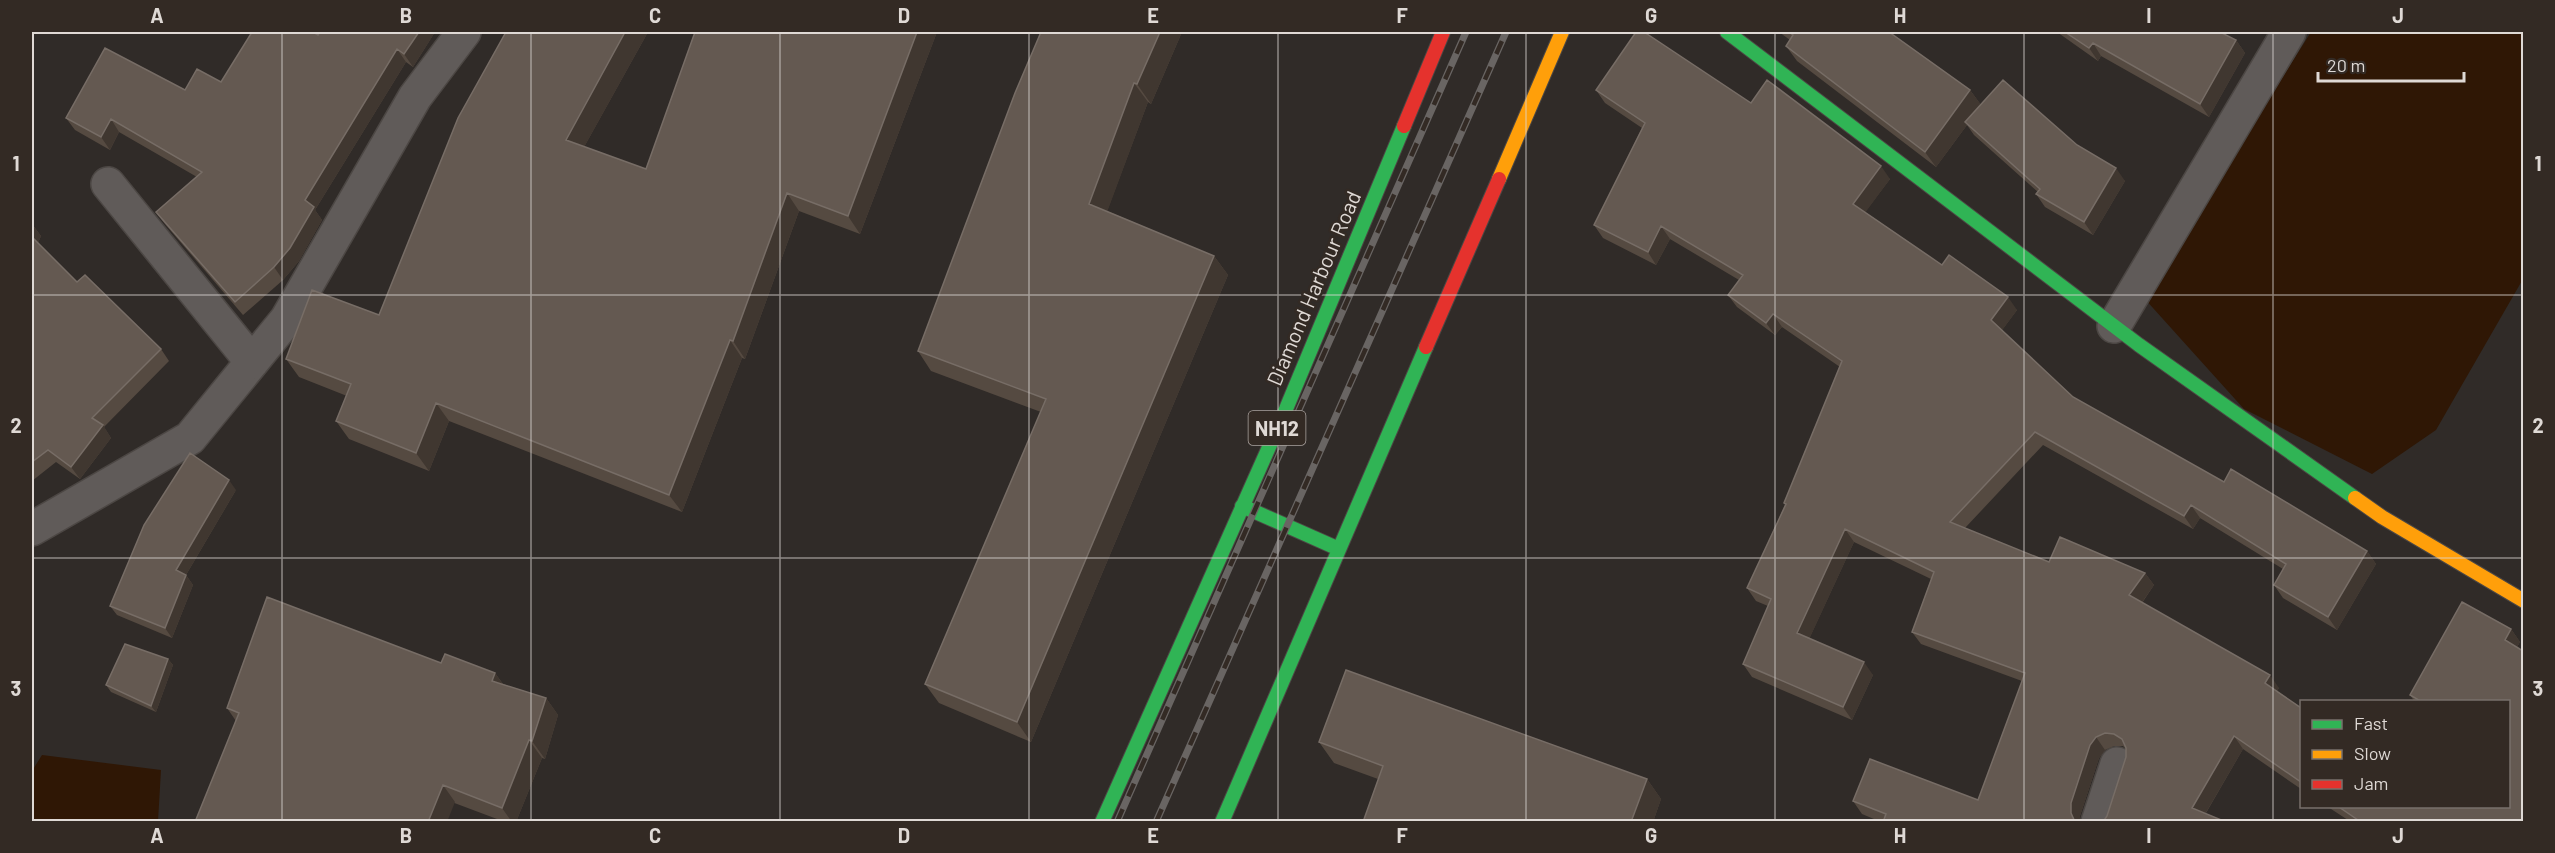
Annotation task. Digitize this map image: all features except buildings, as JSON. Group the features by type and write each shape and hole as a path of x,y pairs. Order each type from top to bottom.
{"main road":[{"name":"Diamond Harbour Road","path":"1102,822 1242,506 1443,32"},
{"path":"1222,822 1562,32"},
{"path":"1727,32 2114,326 2382,517 2523,601"},
{"path":"1242,506 1339,549"}],"street":[{"path":"32,529 190,438 287,319 415,97 464,32"},
{"path":"2114,326 2289,32"},
{"path":"108,184 252,362"},
{"path":"2098,822 2117,764"}],"shaded area":[{"path":"2311,32 2523,32 2523,279 2436,430 2372,474 2244,409 2144,298"},
{"path":"42,755 161,770 158,821 32,821 32,771"}],"railway":[{"path":"1117,822 1466,32"},
{"path":"1156,822 1506,32"}],"traffic: fast":[{"path":"1727,32 2139,345 2355,498"},
{"path":"1102,822 1286,409 1404,126"},
{"path":"1222,822 1426,347"},
{"path":"1242,506 1339,549"}],"traffic: slow":[{"path":"1499,179 1562,32"},
{"path":"2355,498 2382,517 2524,601"}],"traffic: jam":[{"path":"1404,126 1443,32"},
{"path":"1426,347 1499,179"}]}
